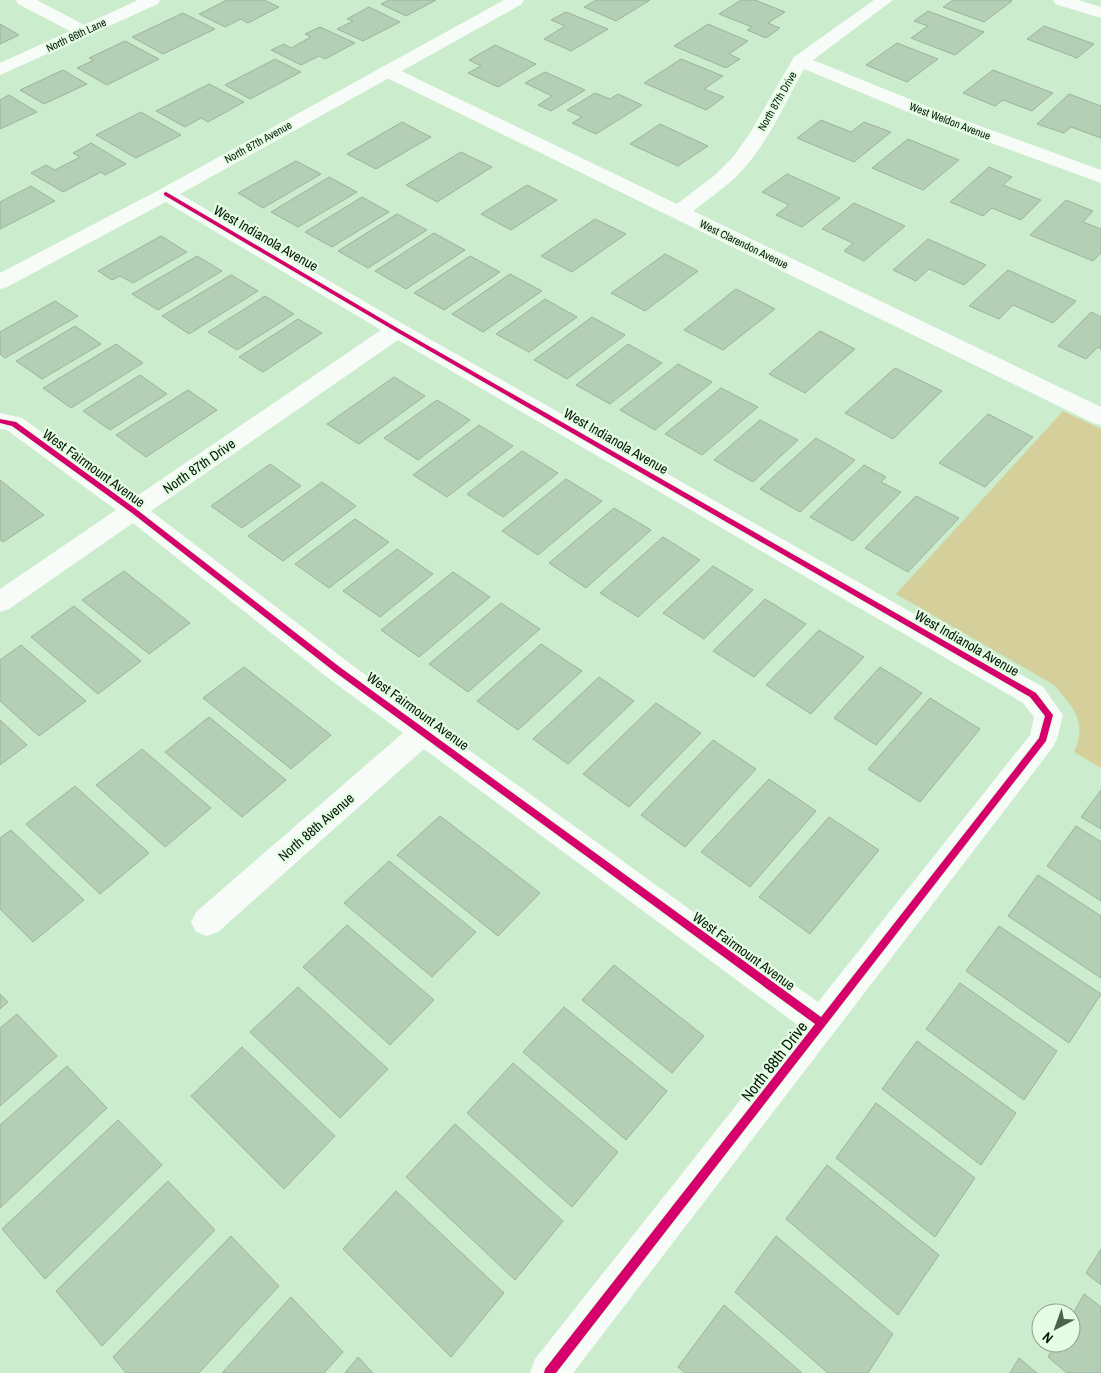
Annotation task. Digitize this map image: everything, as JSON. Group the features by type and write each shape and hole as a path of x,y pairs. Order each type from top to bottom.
{"street":[{"path":"24,0 84,32"},
{"name":"North 86th Lane","path":"0,70 152,0"},
{"name":"North 87th Avenue","path":"0,282 166,194 516,0"},
{"name":"North 87th Drive","path":"679,212 722,179 740,161 759,133 800,61 885,0"},
{"path":"1061,0 1101,13"},
{"name":"West Weldon Avenue","path":"800,61 932,115 1101,177"},
{"name":"West Clarendon Avenue","path":"387,71 1101,417"},
{"name":"West Indianola Avenue","path":"166,194 397,330 1033,695 1049,715"},
{"name":"North 87th Drive","path":"0,602 397,330"},
{"name":"West Fairmount Avenue","path":"0,421 14,424 134,511 338,670 821,1023"},
{"name":"North 88th Drive","path":"549,1373 1043,739 1049,715"},
{"name":"North 88th Avenue","path":"207,922 424,731"}],"shaded area":[{"path":"1063,411 1101,429 1101,768 1074,752 1078,742 1079,724 1072,708 1054,685 896,594"}],"building":[{"path":"227,0 264,0 279,7 248,23 241,19 225,27 199,14"},
{"path":"389,0 436,0 406,16 381,4"},
{"path":"596,0 650,0 616,21 584,7"},
{"path":"741,0 755,0 785,12 768,23 780,28 766,38 747,30 752,27 719,14"},
{"path":"953,0 1012,1 984,22 943,7"},
{"path":"369,7 400,22 363,41 337,29 353,21 347,19"},
{"path":"928,11 984,32 955,55 911,38 928,26 914,21"},
{"path":"566,12 608,29 571,51 544,39 565,26 551,20"},
{"path":"183,13 215,29 163,54 132,37"},
{"path":"0,24 19,35 0,44"},
{"path":"708,24 748,41 729,54 740,59 726,68 674,46"},
{"path":"1044,26 1094,44 1077,58 1027,39"},
{"path":"320,27 355,43 325,59 319,56 301,65 271,50 284,44 291,48 311,37 305,34"},
{"path":"125,41 159,59 107,85 77,68 94,60 89,58"},
{"path":"897,43 938,59 907,82 866,65"},
{"path":"495,45 536,64 498,87 468,73 481,66 469,60"},
{"path":"275,59 301,72 250,99 225,85"},
{"path":"681,59 723,76 704,89 724,97 706,110 644,83"},
{"path":"63,70 87,84 44,104 20,90"},
{"path":"993,70 1053,93 1032,111 1003,100 995,106 963,93"},
{"path":"545,72 585,90 551,111 538,105 552,96 525,83"},
{"path":"209,84 244,102 208,122 201,118 185,127 156,111"},
{"path":"595,93 610,99 618,94 642,105 596,134 572,123 582,117 567,110"},
{"path":"1069,94 1101,106 1101,138 1071,127 1064,133 1037,124"},
{"path":"9,95 37,112 0,129 0,100"},
{"path":"141,112 181,135 136,158 96,135"},
{"path":"821,120 851,132 864,122 891,132 854,162 797,138"},
{"path":"402,122 431,137 376,169 347,154"},
{"path":"660,124 708,146 678,166 630,144"},
{"path":"908,139 959,160 923,190 872,168"},
{"path":"91,143 126,164 105,175 101,172 63,192 31,173 46,165 55,170 80,157 73,153"},
{"path":"461,152 492,167 437,202 406,185"},
{"path":"296,161 321,174 263,208 238,193"},
{"path":"989,167 1012,177 1003,185 1041,200 1021,220 992,208 983,216 950,202"},
{"path":"787,174 840,198 802,227 776,215 789,205 762,192"},
{"path":"329,177 357,192 298,227 271,212"},
{"path":"527,185 557,200 511,230 481,214"},
{"path":"31,186 55,201 0,229 0,202"},
{"path":"362,197 389,212 332,247 305,232"},
{"path":"1066,200 1093,211 1083,222 1101,229 1101,253 1093,261 1030,235"},
{"path":"854,203 905,226 864,261 844,251 853,243 822,229"},
{"path":"397,214 427,230 368,268 338,251"},
{"path":"595,219 626,234 572,272 541,256"},
{"path":"434,233 465,250 406,289 375,271"},
{"path":"161,236 187,252 133,283 120,276 112,280 98,271"},
{"path":"928,239 986,265 964,285 929,269 916,281 893,270"},
{"path":"665,254 698,271 645,311 611,293"},
{"path":"197,256 222,271 158,310 132,294"},
{"path":"470,256 500,272 444,310 414,293"},
{"path":"1008,270 1076,301 1053,323 1013,305 999,319 969,306"},
{"path":"510,274 542,291 483,332 452,314"},
{"path":"231,275 258,291 189,334 162,316"},
{"path":"736,289 775,309 723,350 684,330"},
{"path":"265,296 294,314 237,350 208,332"},
{"path":"545,299 577,317 529,352 496,334"},
{"path":"55,301 78,316 5,358 0,354 0,332"},
{"path":"1091,312 1101,317 1101,349 1098,347 1086,359 1058,346"},
{"path":"592,317 625,335 567,379 534,360"},
{"path":"298,319 322,333 263,372 239,357"},
{"path":"75,326 101,344 42,379 16,361"},
{"path":"820,331 855,349 805,393 769,374"},
{"path":"116,344 143,363 71,408 43,388"},
{"path":"628,344 662,363 610,404 576,385"},
{"path":"678,364 712,382 655,430 620,410"},
{"path":"895,368 942,391 893,439 845,413"},
{"path":"140,375 167,394 110,430 83,411"},
{"path":"394,377 425,396 359,444 327,424"},
{"path":"721,388 758,407 702,455 665,434"},
{"path":"188,390 217,410 146,457 116,435"},
{"path":"437,400 470,420 418,460 384,438"},
{"path":"988,414 1033,437 985,487 939,463"},
{"path":"760,420 798,440 753,482 714,460"},
{"path":"479,425 513,446 447,497 413,475"},
{"path":"816,438 855,460 800,512 760,489"},
{"path":"522,451 558,473 503,517 467,494"},
{"path":"270,464 301,486 242,528 211,506"},
{"path":"864,465 886,477 881,482 901,492 853,541 810,517"},
{"path":"566,479 602,501 538,555 502,531"},
{"path":"0,480 44,515 3,542 0,540"},
{"path":"322,482 356,506 283,561 248,536"},
{"path":"916,496 959,518 908,572 865,548"},
{"path":"614,508 651,530 586,588 549,563"},
{"path":"355,519 389,542 329,588 295,564"},
{"path":"663,537 700,560 638,617 600,593"},
{"path":"397,549 433,574 380,617 343,591"},
{"path":"713,566 753,590 704,639 663,613"},
{"path":"124,571 190,623 149,654 82,600"},
{"path":"453,572 490,597 419,657 381,630"},
{"path":"765,599 806,624 754,677 713,651"},
{"path":"501,603 540,629 468,692 429,664"},
{"path":"74,606 141,661 98,694 31,637"},
{"path":"819,630 864,657 811,714 766,685"},
{"path":"541,644 582,671 518,730 477,701"},
{"path":"21,645 86,701 39,736 0,701 0,660"},
{"path":"244,667 331,735 291,769 203,698"},
{"path":"880,667 922,693 876,745 834,718"},
{"path":"599,677 634,701 568,764 533,739"},
{"path":"930,698 980,729 920,802 868,769"},
{"path":"656,703 701,733 629,807 583,774"},
{"path":"209,717 286,780 242,817 165,752"},
{"path":"0,720 27,745 0,765"},
{"path":"713,740 756,769 685,847 641,815"},
{"path":"142,749 211,808 165,847 96,785"},
{"path":"769,779 816,811 750,887 701,852"},
{"path":"75,786 149,853 100,894 26,824"},
{"path":"1101,790 1101,829 1081,817"},
{"path":"440,816 540,893 498,936 397,855"},
{"path":"829,817 879,850 810,934 759,897"},
{"path":"1076,826 1101,842 1101,901 1047,866"},
{"path":"11,830 84,900 33,942 0,909 0,838"},
{"path":"389,861 476,932 432,977 344,903"},
{"path":"1038,875 1101,916 1101,978 1008,916"},
{"path":"347,925 434,1000 390,1045 303,967"},
{"path":"999,926 1101,994 1069,1043 966,971"},
{"path":"614,965 704,1036 672,1073 582,1000"},
{"path":"960,983 1057,1051 1024,1100 926,1029"},
{"path":"298,987 388,1069 340,1118 250,1032"},
{"path":"0,994 8,1002 0,1009"},
{"path":"564,1007 667,1091 626,1140 523,1052"},
{"path":"17,1014 57,1056 0,1106 0,1028"},
{"path":"917,1041 1016,1113 981,1165 882,1089"},
{"path":"242,1047 335,1136 284,1189 191,1096"},
{"path":"513,1063 618,1152 572,1207 467,1113"},
{"path":"67,1066 107,1108 0,1208 0,1125"},
{"path":"876,1103 975,1178 935,1237 836,1158"},
{"path":"118,1120 162,1165 45,1279 2,1229"},
{"path":"455,1124 563,1221 515,1280 406,1177"},
{"path":"827,1165 939,1255 898,1315 786,1219"},
{"path":"168,1181 215,1230 102,1346 56,1291"},
{"path":"396,1191 504,1293 451,1357 343,1249"},
{"path":"231,1236 279,1286 199,1373 126,1373 113,1357"},
{"path":"776,1236 893,1334 868,1373 828,1373 735,1292"},
{"path":"1101,1249 1101,1285 1086,1273"},
{"path":"1084,1294 1101,1307 1101,1373 1067,1373 1048,1357 1050,1353 1081,1353 1081,1303 1079,1303"},
{"path":"291,1297 343,1352 324,1373 222,1373"},
{"path":"724,1305 802,1373 685,1373 678,1367"},
{"path":"358,1357 373,1373 345,1373"},
{"path":"1019,1358 1037,1373 1010,1373"}],"cycle path":[{"path":"166,194 397,330 1033,695 1049,715 1043,739 549,1373"},
{"path":"0,421 14,424 134,511 338,670 821,1023"}]}
